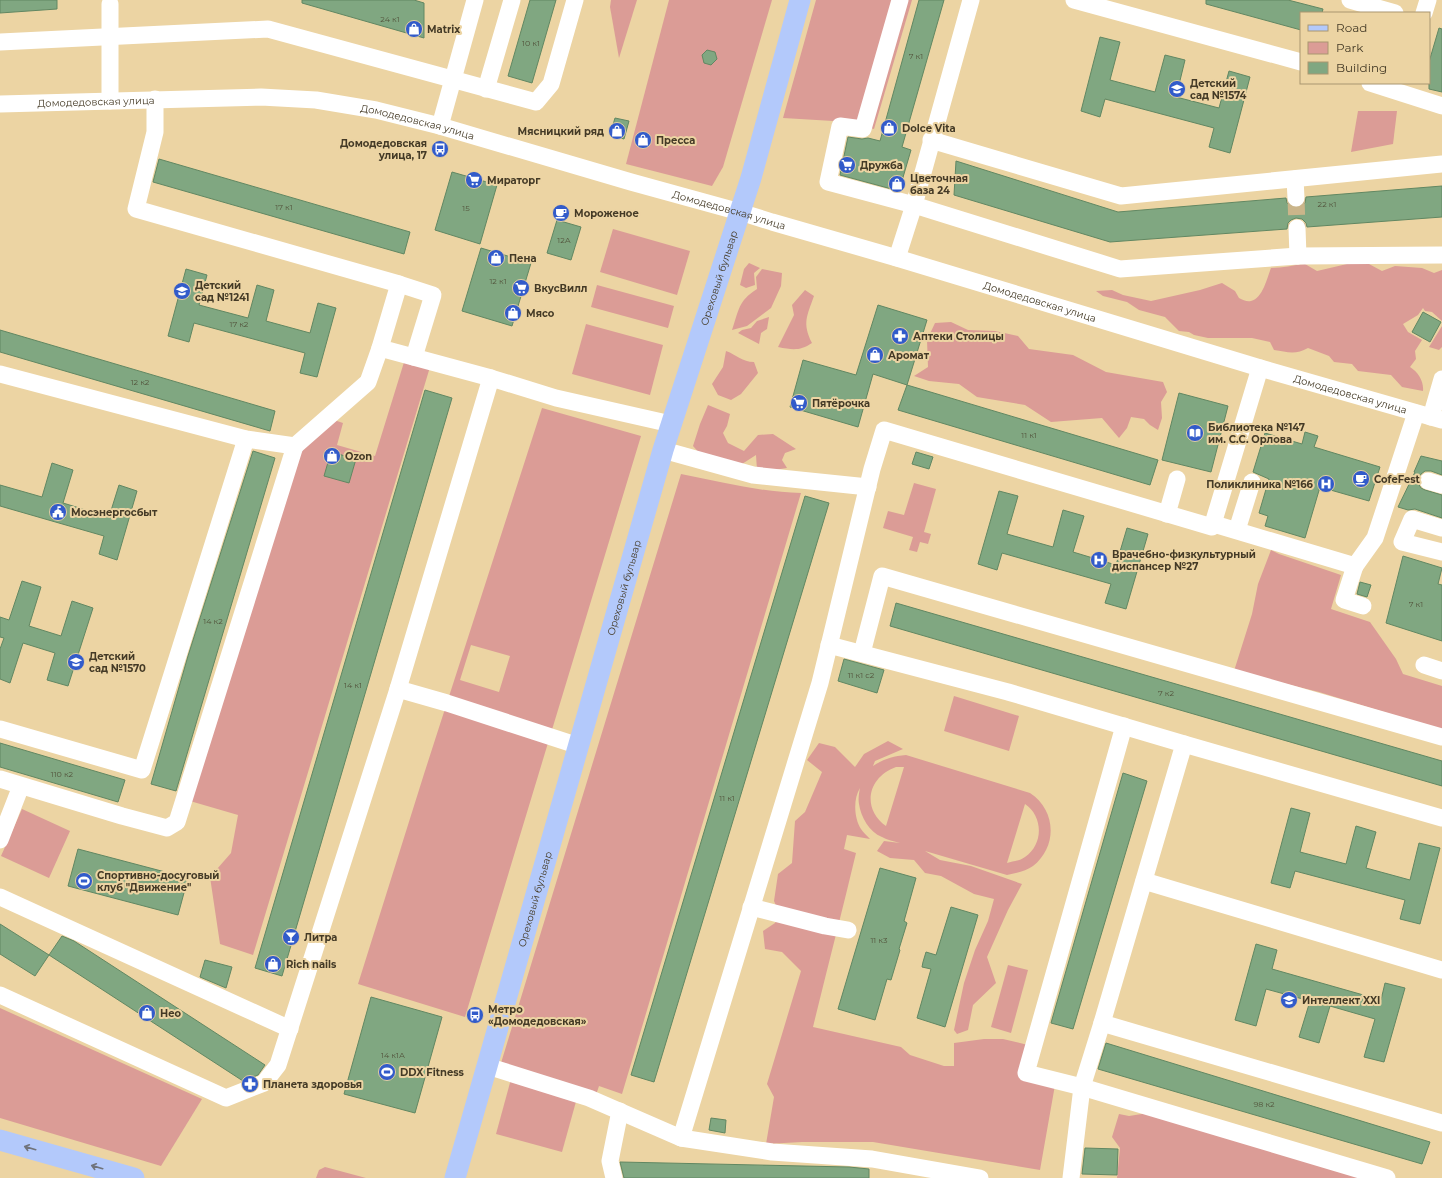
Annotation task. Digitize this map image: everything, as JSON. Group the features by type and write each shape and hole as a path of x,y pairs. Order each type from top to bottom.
{"main road":[{"name":"Ореховый бульвар","path":"455,1178 663,450 740,212 800,0"},
{"path":"0,1140 134,1178"}],"street":[{"path":"440,126 474,0"},
{"path":"486,89 512,0"},
{"path":"0,42 268,29 536,102 551,84 574,0"},
{"path":"900,0 864,129 840,126 828,182 914,205 1120,269 1298,256 1442,255"},
{"path":"897,258 914,205 971,0"},
{"path":"1074,0 1300,62"},
{"path":"1350,0 1392,12"},
{"path":"1424,12 1428,0"},
{"path":"110,4 110,101"},
{"path":"1376,84 1402,88 1442,106"},
{"name":"Домодедовская улица","path":"0,104 261,97 316,100 376,110 440,126 623,180 740,212 1260,368 1429,417"},
{"path":"154,99 155,132 136,209 433,295 414,357"},
{"path":"931,140 1121,196 1442,164"},
{"path":"1295,179 1296,198"},
{"path":"1297,228 1298,256"},
{"path":"0,779 167,828 177,822 295,446 368,382 399,284"},
{"path":"380,348 492,378 556,398 671,424"},
{"path":"1214,524 1260,368"},
{"path":"0,374 246,439 295,446"},
{"path":"0,994 226,1098 264,1083 278,1065 290,1029 398,689 492,378"},
{"path":"1363,606 1344,600 1355,566 1375,538 1429,417 1442,379"},
{"path":"681,1138 743,944 751,907 790,790 820,683 868,487 884,430 1212,527 1214,524 1237,530 1355,566"},
{"path":"0,729 142,770 246,439"},
{"path":"663,450 753,476 868,487"},
{"path":"1167,514 1177,479"},
{"path":"1237,530 1252,482"},
{"path":"1442,528 1412,519 1402,542 1442,552"},
{"path":"862,653 882,576 1442,737"},
{"path":"829,645 1008,692 1442,818"},
{"path":"1424,665 1442,671"},
{"path":"398,689 447,702 579,746"},
{"path":"1124,726 1026,1073 1082,1087 1387,1178"},
{"path":"1071,1178 1082,1087 1184,744"},
{"path":"0,840 21,786"},
{"path":"1144,881 1442,970"},
{"path":"0,897 290,1029"},
{"path":"751,907 824,926 848,930"},
{"path":"1102,1023 1442,1124"},
{"path":"487,1066 589,1098 681,1138 772,1152 872,1159 980,1178"},
{"path":"614,1178 610,1161 620,1111"}],"green space":[{"path":"611,0 637,0 619,58 610,7"},
{"path":"669,0 772,0 723,167 712,186 626,164"},
{"path":"816,0 912,0 874,129 850,122 783,118"},
{"path":"1358,111 1397,111 1393,144 1351,152"},
{"path":"613,229 690,251 677,295 600,272"},
{"path":"749,263 760,268 754,273 755,285 746,288 740,285 744,269"},
{"path":"1305,264 1317,271 1347,264 1369,264 1382,271 1395,266 1422,268 1434,273 1442,270 1442,321 1432,312 1425,311 1423,308 1418,315 1403,324 1408,332 1422,340 1415,351 1416,359 1410,367 1416,371 1420,377 1423,384 1423,391 1402,387 1391,375 1358,371 1352,364 1334,362 1329,356 1308,348 1299,352 1287,352 1274,350 1270,342 1252,338 1208,338 1194,335 1189,332 1179,331 1165,317 1139,310 1127,302 1103,296 1096,291 1112,290 1123,295 1151,301 1200,290 1222,283 1235,291 1239,298 1245,301 1251,301 1262,292 1271,268"},
{"path":"762,269 782,273 781,286 771,308 747,326 732,330 740,306 751,293 757,289 756,277"},
{"path":"597,285 674,306 668,328 591,307"},
{"path":"805,290 814,296 806,325 812,343 796,349 778,347 794,315 792,305"},
{"path":"769,317 767,329 761,333 759,344 738,333 742,330 751,328 757,321"},
{"path":"951,322 968,330 995,331 1018,336 1029,349 1073,355 1106,372 1163,382 1167,392 1161,402 1162,418 1158,430 1144,419 1131,417 1127,428 1119,438 1102,418 1051,422 1025,405 977,397 959,384 929,381 914,376 928,367 927,340 935,323"},
{"path":"586,324 663,345 650,395 572,374"},
{"path":"1442,326 1442,347 1439,350 1429,347"},
{"path":"726,351 743,360 754,362 758,373 741,394 731,400 718,395 712,384 723,367"},
{"path":"405,359 430,367 253,955 220,944 210,877 231,853 238,815 190,801 299,448 331,419 343,423 337,445 375,456"},
{"path":"708,405 730,414 727,426 723,433 728,443 744,451 758,435 773,434 796,449 785,453 782,460 787,468 767,471 757,470 756,455 742,464 702,456 693,446"},
{"path":"542,408 641,436 465,1017 358,984","holes":["471,645 510,656 499,692 460,680"]},
{"path":"681,474 756,489 801,493 622,1094 599,1086 596,1095 501,1063"},
{"path":"914,483 936,489 924,532 931,534 928,544 920,542 917,552 909,550 913,537 883,528 888,511 904,515"},
{"path":"1271,550 1341,575 1331,609 1370,622 1396,659 1403,674 1442,686 1442,730 1319,692 1234,671 1252,614 1258,584"},
{"path":"954,696 1019,716 1009,751 944,731"},
{"path":"888,741 903,749 875,761 873,766 889,758 906,755 1030,793 1039,800 1049,818 1051,828 1050,839 1047,849 1033,866 1024,871 1007,875 925,851 940,860 971,866 1022,884 1008,910 987,957 996,983 973,1005 968,1030 957,1034 954,1030 964,983 975,950 988,921 994,899 974,894 941,876 925,873 914,860 890,858 877,851 884,841 900,843 877,835 866,824 859,804 860,788 855,803 857,820 861,829 870,839 847,835 844,849 856,853 813,1027 901,1047 910,1055 944,1066 954,1066 954,1043 984,1039 1003,1039 1028,1045 1020,1079 1055,1085 1040,1170 873,1142 802,1142 766,1144 774,1097 767,1084 801,971 782,952 765,949 763,931 775,923 780,915 774,901 778,874 792,863 795,821 805,812 822,772 807,760 819,743 835,747 855,767 864,754","holes":["896,767 904,767 886,826 878,819 873,811 871,794 874,785 879,778","1025,804 1031,809 1038,823 1039,830 1036,845 1025,857 1007,863"]},
{"path":"22,809 70,831 49,878 1,856"},
{"path":"1008,965 1028,970 1011,1033 991,1027"},
{"path":"0,1008 202,1099 161,1166 0,1118"},
{"path":"511,1079 577,1098 562,1152 496,1134"},
{"path":"1148,1113 1361,1178 1117,1178 1120,1148 1112,1137 1119,1114 1129,1116"},
{"path":"325,1167 366,1178 316,1178 319,1170"}],"building":[{"path":"0,0 57,0 57,9 0,13"},
{"path":"302,0 414,0 424,3 424,38 302,3"},
{"path":"530,0 556,0 532,83 508,76"},
{"path":"919,0 944,0 902,147 911,150 899,191 840,175 848,137 862,139 868,138 880,141"},
{"path":"1206,0 1288,0 1323,9 1322,12 1300,12 1300,30 1206,4"},
{"path":"1439,28 1442,29 1442,92 1429,89 1430,59"},
{"path":"1100,37 1120,42 1110,80 1155,92 1165,55 1185,60 1176,97 1219,108 1229,71 1250,77 1230,153 1209,147 1214,128 1105,99 1100,117 1081,111"},
{"path":"707,50 715,52 717,59 711,65 704,63 702,55"},
{"path":"615,118 629,121 624,139 610,135"},
{"path":"159,159 410,232 404,254 153,182"},
{"path":"956,161 1118,212 1286,198 1287,203 1291,207 1297,208 1305,203 1306,197 1442,186 1442,217 1307,227 1306,223 1302,219 1296,218 1288,223 1287,229 1110,242 954,195"},
{"path":"452,172 497,185 480,244 435,230"},
{"path":"557,220 581,227 571,260 547,253"},
{"path":"481,248 531,263 512,326 462,311"},
{"path":"186,269 207,275 199,305 248,318 257,285 274,290 266,321 310,333 318,303 336,308 317,377 300,373 305,353 194,323 189,342 168,336"},
{"path":"878,305 927,320 907,385 873,374 858,427 790,407 803,360 856,375"},
{"path":"1423,312 1441,322 1430,342 1412,332"},
{"path":"0,330 275,411 270,431 0,352"},
{"path":"907,385 1158,460 1150,485 898,410"},
{"path":"425,390 452,398 282,976 255,968"},
{"path":"1179,393 1228,406 1211,472 1162,460"},
{"name":"Поликлиника №166","path":"1305,432 1318,436 1314,447 1380,467 1369,501 1320,487 1305,538 1265,526 1268,516 1259,513 1269,479 1253,472 1265,433 1302,444"},
{"path":"253,451 275,458 176,791 151,784 188,656"},
{"path":"331,452 356,459 349,483 324,476"},
{"path":"916,452 933,457 929,469 912,464"},
{"path":"1421,456 1442,461 1442,475 1431,471 1425,471 1421,474 1418,483 1421,488 1425,490 1442,495 1442,518 1415,509 1408,510 1398,507"},
{"name":"Мосэнергосбыт","path":"52,463 73,470 63,503 109,517 119,485 137,491 117,560 99,554 104,536 0,506 0,485 42,497"},
{"path":"999,491 1018,496 1007,534 1053,547 1063,510 1084,516 1073,552 1116,565 1127,528 1148,534 1126,609 1105,603 1111,584 1002,553 997,570 978,564"},
{"path":"805,496 829,503 654,1082 631,1075"},
{"path":"1403,556 1442,568 1438,584 1442,585 1442,641 1386,623"},
{"path":"22,581 41,587 29,626 61,636 72,601 93,608 68,686 47,680 55,653 23,643 10,683 0,679 0,649 4,638 0,637 0,617 9,620"},
{"path":"1360,582 1371,585 1367,597 1357,594"},
{"path":"896,603 1442,761 1442,786 890,626"},
{"path":"844,659 884,670 877,693 838,681"},
{"path":"0,743 125,780 118,802 0,767"},
{"path":"1123,773 1147,781 1073,1029 1051,1023"},
{"path":"1291,808 1310,813 1300,852 1346,864 1356,826 1376,832 1366,868 1410,880 1419,843 1440,848 1420,924 1400,919 1405,900 1295,871 1290,888 1271,883"},
{"path":"78,849 188,878 178,915 68,886"},
{"path":"880,868 916,878 904,921 907,923 899,949 900,950 891,980 887,979 875,1020 838,1009"},
{"path":"951,907 978,915 945,1027 917,1018 931,969 922,967 926,952 936,955"},
{"path":"0,924 49,955 35,976 0,954"},
{"path":"62,936 74,941 265,1065 258,1075 243,1081 49,955"},
{"path":"1256,944 1277,950 1272,969 1381,1000 1385,983 1405,988 1384,1062 1364,1057 1375,1019 1330,1006 1319,1043 1299,1037 1310,1001 1266,989 1256,1026 1235,1020"},
{"path":"205,960 232,967 226,988 200,977"},
{"path":"371,997 442,1017 415,1113 344,1094"},
{"path":"1106,1043 1430,1142 1422,1164 1098,1069"},
{"path":"711,1118 726,1120 725,1133 709,1130"},
{"path":"1085,1148 1118,1149 1117,1175 1082,1174"},
{"path":"620,1162 849,1167 869,1169 869,1178 624,1178"}],"tunnel":[{"path":"1296,198 1297,228"}],"place":[{"name":"Matrix","path":"414,29"},
{"name":"Детский сад №1574","path":"1177,89"},
{"name":"Dolce Vita","path":"889,128"},
{"name":"Мясницкий ряд","path":"617,131"},
{"name":"Пресса","path":"643,140"},
{"name":"Домодедовская улица, 17","path":"440,149"},
{"name":"Дружба","path":"847,165"},
{"name":"Мираторг","path":"474,180"},
{"name":"Цветочная база 24","path":"897,184"},
{"name":"Мороженое","path":"561,213"},
{"name":"Пена","path":"496,258"},
{"name":"ВкусВилл","path":"521,288"},
{"name":"Детский сад №1241","path":"182,291"},
{"name":"Мясо","path":"513,313"},
{"name":"Аптеки Столицы","path":"900,336"},
{"name":"Аромат","path":"875,355"},
{"name":"Пятёрочка","path":"799,403"},
{"name":"Библиотека №147 им. С.С. Орлова","path":"1195,433"},
{"name":"Ozon","path":"332,456"},
{"name":"CofeFest","path":"1361,479"},
{"name":"Поликлиника №166","path":"1326,484"},
{"name":"Мосэнергосбыт","path":"58,512"},
{"name":"Врачебно-физкультурный диспансер №27","path":"1099,560"},
{"name":"Детский сад №1570","path":"76,662"},
{"name":"Спортивно-досуговый клуб \"Движение\"","path":"84,881"},
{"name":"Литра","path":"291,937"},
{"name":"Rich nails","path":"273,964"},
{"name":"Интеллект XXI","path":"1289,1000"},
{"name":"Нео","path":"147,1013"},
{"name":"Метро «Домодедовская»","path":"475,1015"},
{"name":"DDX Fitness","path":"387,1072"},
{"name":"Планета здоровья","path":"250,1084"}]}
